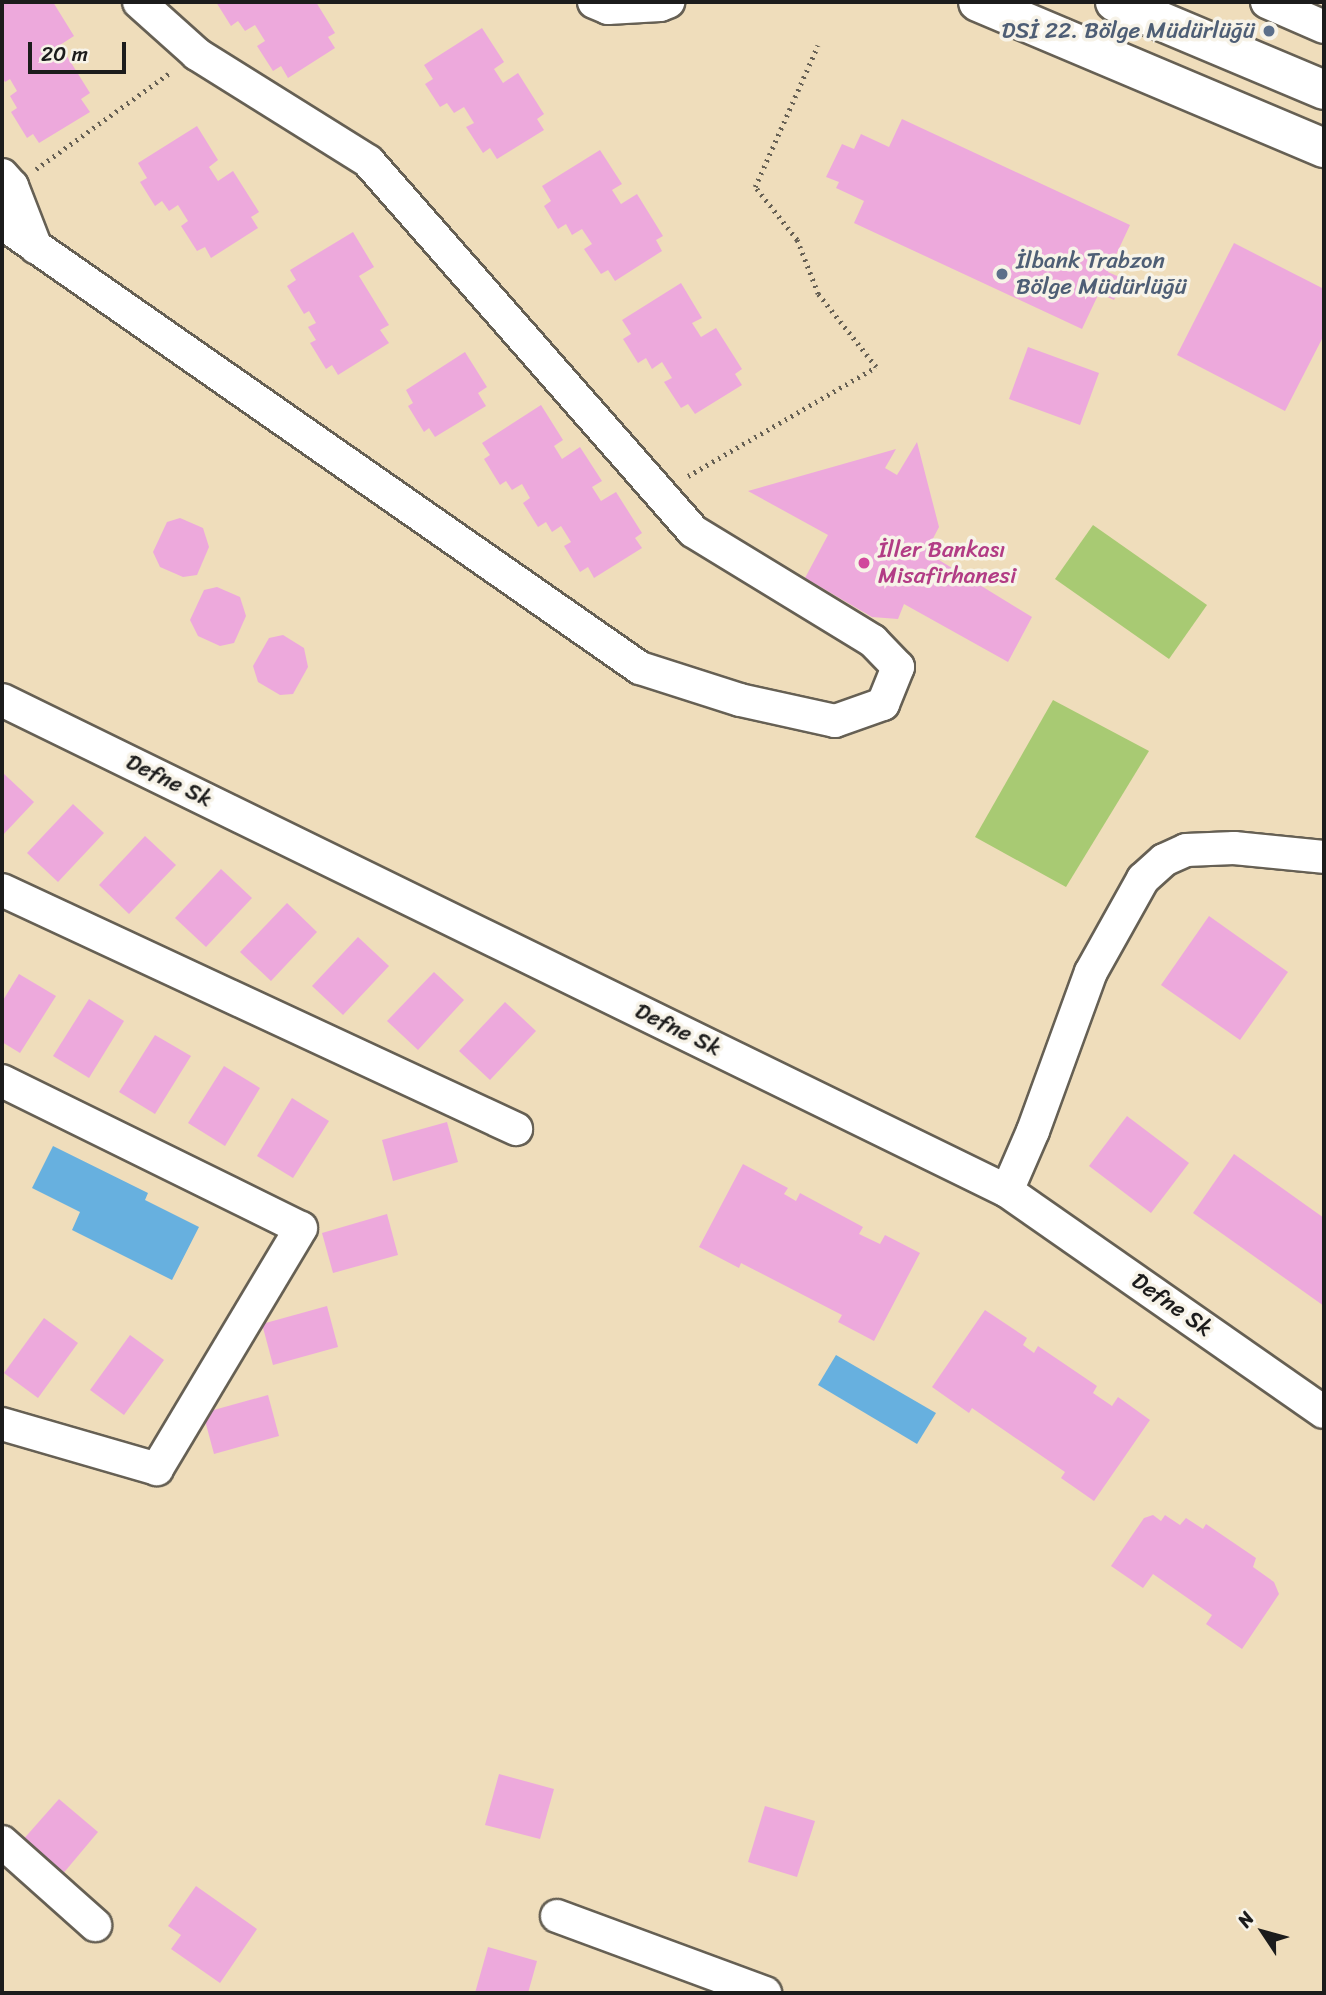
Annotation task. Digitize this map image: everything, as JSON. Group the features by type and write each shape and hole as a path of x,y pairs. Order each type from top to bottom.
{"highway":[{"path":"978,2 1324,148"},
{"path":"1115,2 1324,90"}],"street":[{"path":"2,223 640,668 740,700 835,721 883,704 898,667 873,640 693,531 368,161 197,54 139,2"},
{"path":"594,2 608,8 660,5 668,2"},
{"path":"1274,3 1324,27"},
{"path":"7,180 36,248"},
{"name":"Defne Sk","path":"2,699 1007,1191 1324,1412"},
{"path":"1007,1191 1033,1131 1091,972 1143,879 1164,860 1186,850 1234,848 1324,857"},
{"path":"2,890 516,1129"},
{"path":"2,1081 301,1228 157,1469 2,1424"},
{"path":"2,1842 95,1925"},
{"path":"557,1916 765,1993"}],"path":[{"path":"658,494 876,367 818,294 797,240 755,187 818,45"},
{"path":"7,180 197,54"}],"green space":[{"path":"1093,525 1207,605 1169,659 1055,579"},
{"path":"1053,700 1149,751 1066,887 975,837"}],"water":[{"path":"53,1146 148,1193 145,1200 199,1227 172,1280 72,1230 80,1212 32,1188"},
{"path":"836,1355 936,1413 917,1444 818,1385"}],"building":[{"path":"2,2 53,2 74,36 60,45 90,93 81,99 90,112 39,143 33,134 27,138 11,112 17,108 10,96 17,91 10,79 5,82 2,77"},
{"path":"216,2 316,2 335,33 328,37 335,48 288,78 281,66 273,71 257,46 265,41 255,25 245,31 238,21 231,26"},
{"path":"482,28 504,62 494,69 503,83 518,73 544,114 537,119 544,130 497,159 490,148 483,153 466,127 474,123 464,107 454,113 447,103 440,107 425,84 433,79 424,65"},
{"path":"902,119 1130,225 1108,272 1124,279 1114,300 1099,293 1082,329 854,223 864,201 836,188 839,182 826,177 842,144 854,149 861,134 889,147"},
{"path":"197,126 218,160 209,167 218,181 233,171 259,212 251,217 258,228 211,258 205,247 197,251 181,226 188,221 178,205 169,211 162,201 155,206 140,182 147,178 138,163"},
{"path":"600,150 622,184 612,190 621,204 637,194 663,236 656,240 662,251 615,281 608,270 601,274 584,249 592,244 582,229 572,235 566,224 558,229 544,206 551,201 542,186"},
{"path":"353,232 374,267 359,276 389,325 380,330 389,343 338,375 332,365 326,369 310,343 316,340 308,327 316,323 309,311 304,314 287,286 296,280 290,270"},
{"path":"1234,243 1324,289 1324,335 1285,411 1177,355"},
{"path":"681,283 702,318 692,323 701,337 716,328 742,369 735,374 742,385 695,414 688,404 681,408 664,382 672,378 662,362 652,369 646,358 638,363 623,339 631,334 622,320"},
{"path":"1028,347 1099,373 1080,425 1009,399"},
{"path":"465,352 487,387 478,393 486,406 435,437 429,428 424,432 408,406 413,403 406,390"},
{"path":"541,405 563,440 554,446 562,459 580,447 602,481 592,487 601,501 616,492 642,533 635,538 642,548 594,578 588,567 580,572 564,546 571,542 561,526 552,532 546,522 538,527 523,503 530,498 522,484 512,490 506,481 500,485 484,459 490,455 482,443"},
{"path":"917,442 939,527 926,552 1032,617 1008,662 904,604 898,619 872,617 805,578 828,535 748,491 896,449 885,468 897,475"},
{"path":"180,518 203,528 209,547 197,575 183,577 160,567 153,552 167,522"},
{"path":"217,587 240,597 246,616 234,643 220,646 198,636 190,620 204,590"},
{"path":"283,635 304,648 308,667 293,694 280,695 258,682 253,666 269,638"},
{"path":"3,773 34,802 2,836 2,775"},
{"path":"73,804 104,833 58,882 27,853"},
{"path":"145,836 176,865 129,914 99,885"},
{"path":"221,869 252,898 206,947 175,918"},
{"path":"287,903 317,932 271,981 240,952"},
{"path":"1209,916 1288,972 1240,1040 1161,985"},
{"path":"358,937 389,966 343,1015 312,986"},
{"path":"434,972 464,1000 418,1050 387,1021"},
{"path":"19,974 56,996 20,1053 2,1042 2,1002"},
{"path":"89,999 124,1021 89,1078 53,1056"},
{"path":"505,1002 536,1031 490,1080 459,1051"},
{"path":"155,1035 191,1056 155,1114 119,1092"},
{"path":"224,1066 260,1088 225,1146 188,1123"},
{"path":"292,1098 329,1121 293,1178 257,1156"},
{"path":"1127,1116 1189,1163 1151,1213 1089,1166"},
{"path":"447,1122 458,1162 393,1181 382,1140"},
{"path":"1234,1154 1324,1218 1324,1306 1193,1213"},
{"path":"743,1164 788,1188 784,1194 796,1201 800,1193 863,1227 859,1234 880,1244 885,1235 920,1253 874,1341 838,1322 842,1315 741,1263 739,1268 699,1247"},
{"path":"387,1214 398,1255 333,1273 322,1233"},
{"path":"327,1306 338,1347 273,1365 262,1324"},
{"path":"985,1310 1027,1338 1023,1345 1034,1353 1038,1346 1097,1386 1093,1393 1112,1406 1118,1397 1150,1420 1094,1501 1061,1478 1065,1472 972,1408 969,1413 932,1387"},
{"path":"44,1318 78,1343 38,1398 4,1373"},
{"path":"130,1335 164,1360 124,1415 90,1390"},
{"path":"268,1395 279,1436 214,1454 203,1413"},
{"path":"1153,1515 1161,1521 1165,1515 1180,1525 1186,1518 1203,1529 1206,1524 1256,1558 1253,1567 1274,1582 1279,1594 1242,1649 1206,1624 1212,1615 1153,1574 1143,1588 1111,1566 1144,1518"},
{"path":"499,1774 554,1789 540,1839 485,1825"},
{"path":"59,1799 98,1832 61,1876 21,1842"},
{"path":"765,1806 815,1821 797,1877 748,1862"},
{"path":"196,1886 257,1929 220,1983 171,1949 181,1935 168,1926"},
{"path":"488,1947 537,1961 528,1993 475,1993"}],"place":[{"name":"DSİ 22. Bölge Müdürlüğü","path":"1269,31"},
{"name":"İlbank Trabzon Bölge Müdürlüğü","path":"1002,274"},
{"name":"İller Bankası Misafirhanesi","path":"864,563"}]}
